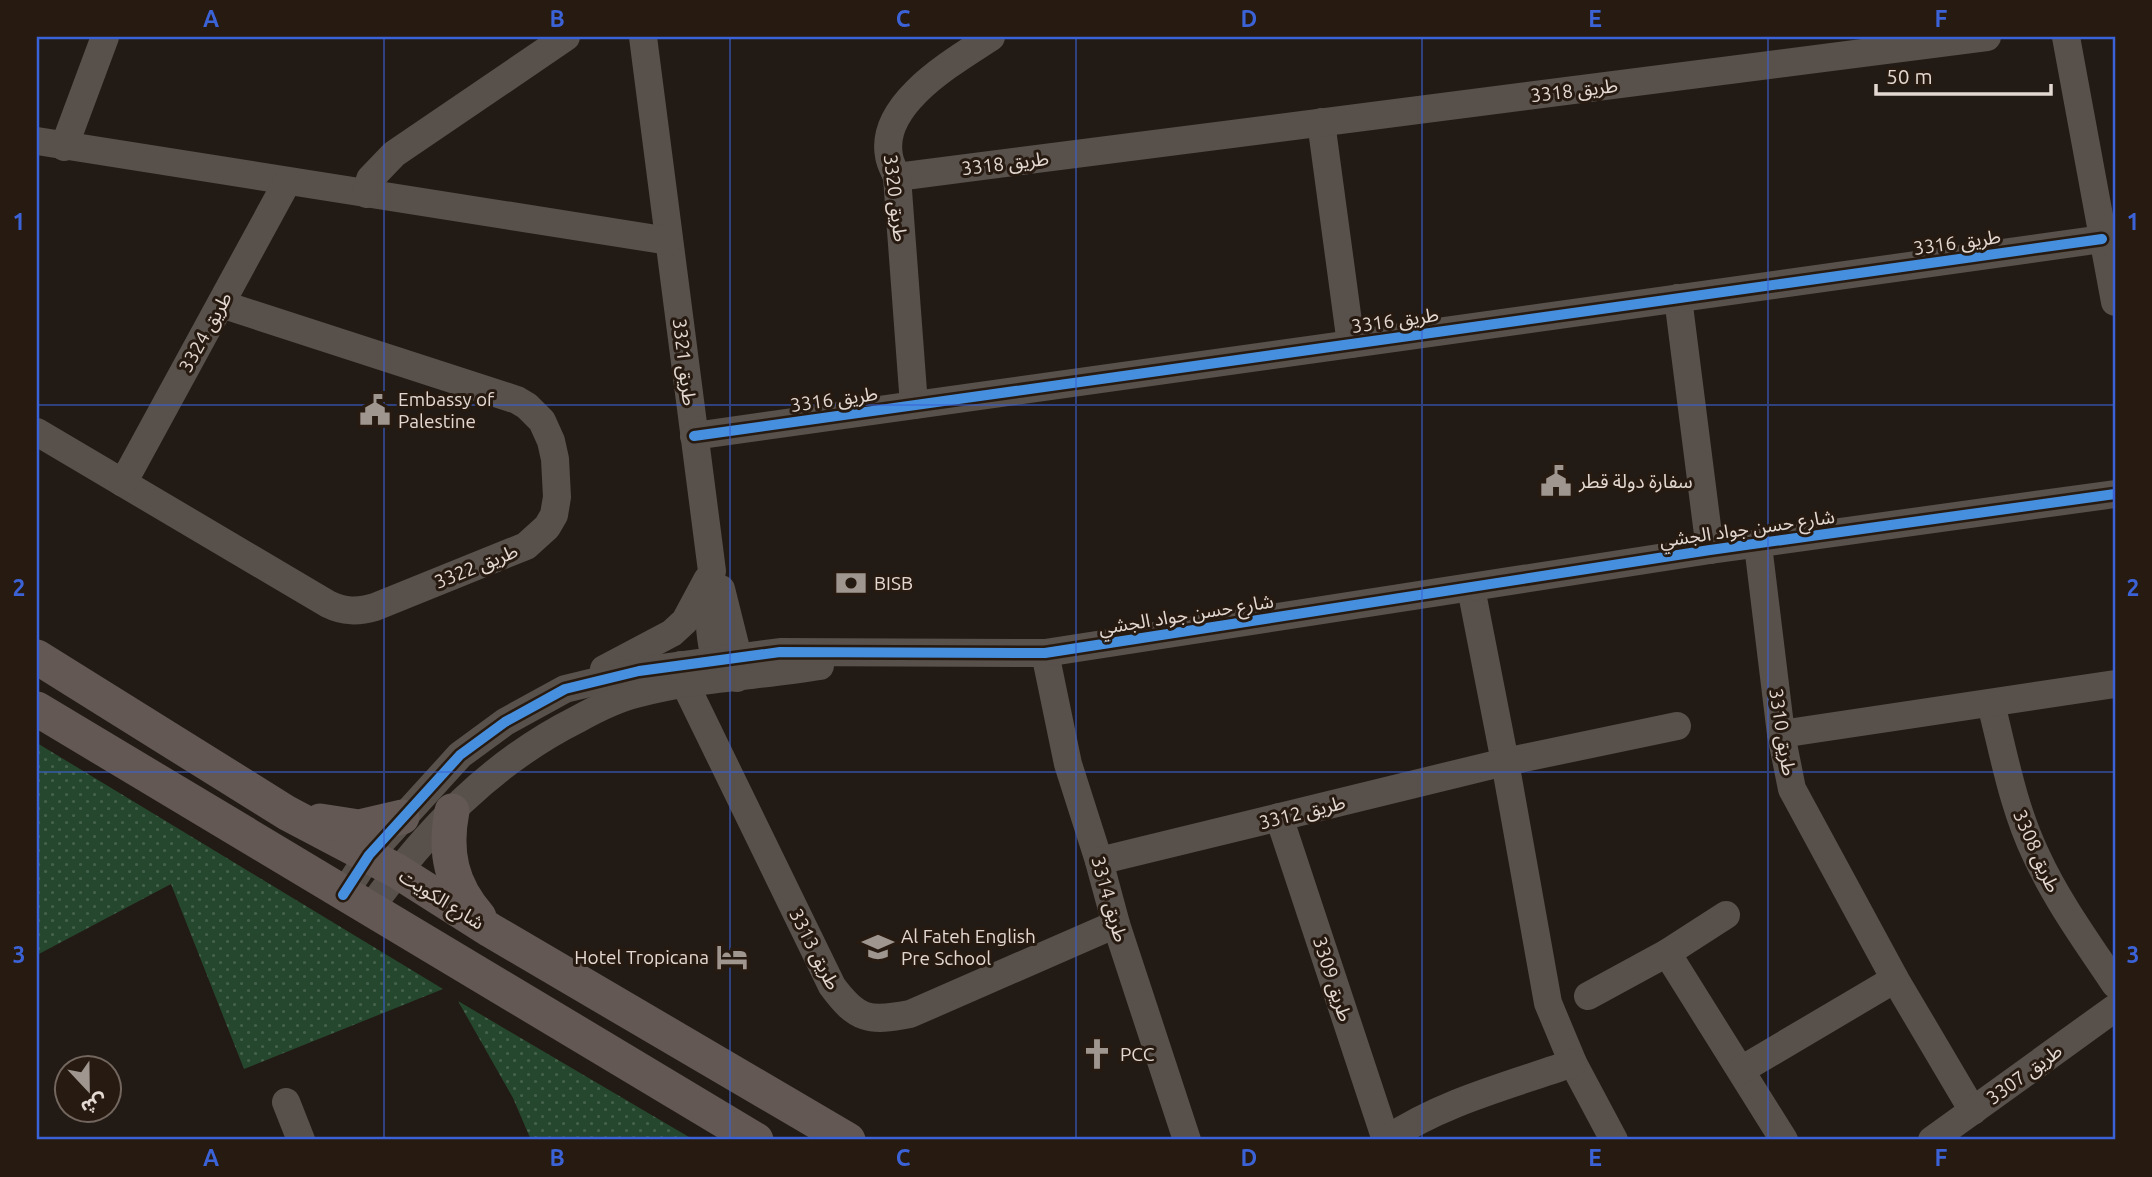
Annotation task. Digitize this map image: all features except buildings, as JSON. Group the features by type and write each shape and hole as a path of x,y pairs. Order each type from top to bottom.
{"main road":[{"name":"شارع الكويت","path":"37,657 287,813 383,863 490,930 848,1140"},
{"path":"37,709 756,1140"},
{"path":"452,811 447,836 453,876 469,905 490,930"},
{"path":"287,813 332,824 359,827 402,817"}],"street":[{"path":"64,147 105,37"},
{"path":"367,194 370,179 394,154 566,37"},
{"name":"طريق 3321","path":"643,37 712,571 708,601 728,670"},
{"name":"طريق 3320","path":"914,405 897,177 888,155 890,135 902,108 928,79 991,37"},
{"name":"طريق 3318","path":"897,177 1321,122 1826,48 1987,37"},
{"path":"2066,37 2115,302"},
{"path":"1321,122 1351,344"},
{"path":"37,141 669,241"},
{"name":"طريق 3324","path":"122,483 287,182"},
{"name":"طريق 3316","path":"694,436 2102,239"},
{"name":"شارع حسن جواد الجشي","path":"1678,298 1710,550"},
{"name":"طريق 3322","path":"37,432 328,604 346,611 375,607 526,546 537,538 555,515 557,478 551,441 542,421 527,405 221,304"},
{"name":"شارع حسن جواد الجشي","path":"728,670 780,652 1045,653 1710,550 2115,494"},
{"name":"طريق 3310","path":"1759,545 1781,734 1792,789 1895,979 1973,1111"},
{"path":"712,571 724,598 742,624 766,645 780,652"},
{"path":"565,689 672,633 685,621 695,606 712,571"},
{"path":"1471,588 1506,762 1548,1003 1573,1063 1615,1140"},
{"path":"724,598 728,670"},
{"name":"طريق 3314","path":"1045,653 1068,764 1116,923 1187,1140"},
{"name":"شارع حسن جواد الجشي","path":"356,902 383,863 402,817 460,755 505,722 565,689 639,671 683,674 892,654"},
{"name":"شارع حسن جواد الجشي","path":"383,863 452,811 497,769 529,745 599,708 683,674"},
{"name":"طريق 3313","path":"683,674 832,986 846,1005 859,1014 874,1018 910,1014 1116,923"},
{"path":"1781,734 2115,684"},
{"name":"طريق 3308","path":"1992,704 2015,802 2035,853 2054,893 2115,984"},
{"name":"طريق 3312","path":"1099,861 1506,762 1677,726"},
{"name":"طريق 3309","path":"1279,817 1386,1140 1414,1122 1448,1107 1573,1063"},
{"path":"1588,996 1667,953 1726,915"},
{"path":"1667,953 1784,1140"},
{"path":"1741,1070 1895,979"},
{"name":"طريق 3307","path":"1932,1140 2115,1007"},
{"path":"286,1102 301,1140"}],"green space":[{"path":"37,743 443,989 244,1069 171,884 37,955"},
{"path":"458,1001 694,1140 531,1140 513,1098"}],"cycle path":[{"path":"694,436 2102,239"},
{"path":"343,895 369,855 460,755 505,722 565,689 639,671 780,652 1045,653 1710,550 2115,494"}],"place":[{"name":"Embassy of Palestine","path":"375,410"},
{"name":"سفارة دولة قطر","path":"1556,481"},
{"name":"BISB","path":"851,583"},
{"name":"Al Fateh English Pre School","path":"878,947"},
{"name":"Hotel Tropicana","path":"732,957"},
{"name":"PCC","path":"1097,1054"}]}
